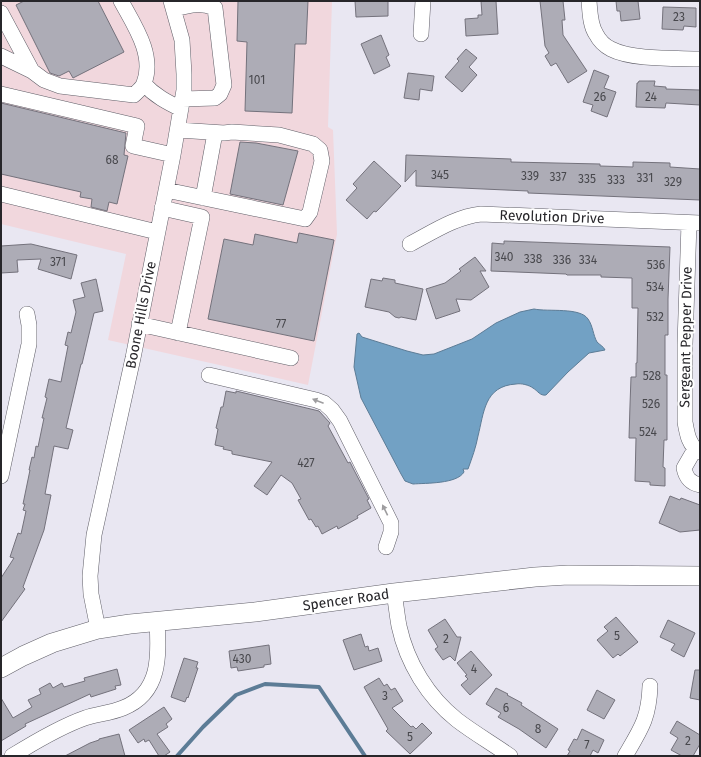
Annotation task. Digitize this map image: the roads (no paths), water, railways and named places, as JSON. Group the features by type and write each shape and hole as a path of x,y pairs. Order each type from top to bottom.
{"main road":[{"name":"Spencer Road","path":"1,668 52,643 98,629 255,612 394,593 548,576 700,576"}],"street":[{"path":"1,56 32,71 44,80 60,86 134,95 144,84 148,64 141,38 122,1"},
{"path":"421,34 423,1"},
{"path":"589,1 591,20 595,33 601,42 610,49 632,55 700,59"},
{"path":"144,84 164,101 182,104 215,98 220,94 224,84 215,8 205,4 173,5"},
{"name":"Boone Hills Drive","path":"98,629 91,594 90,576 93,543 139,324 182,104 184,56 182,40 173,5"},
{"path":"1,13 32,71"},
{"path":"1,94 137,126 133,146 173,155"},
{"path":"166,190 305,219 310,212 322,161 320,150 313,144 279,135 178,130"},
{"path":"203,198 216,133"},
{"path":"1,194 157,232"},
{"path":"162,208 202,217 178,333"},
{"name":"Revolution Drive","path":"410,244 459,219 481,214 694,223"},
{"name":"Sergeant Pepper Drive","path":"694,223 684,408 687,435 697,450 684,468 687,478 694,484 700,485"},
{"path":"1,476 30,344 27,314"},
{"path":"139,324 291,358"},
{"path":"209,375 304,396 324,403 332,410 340,421 391,523 391,532 386,547"},
{"path":"394,593 399,627 406,651 419,678 436,700 457,720 510,756"},
{"path":"12,756 83,718 123,708 135,702 145,693 150,685 157,666 159,648 157,622"},
{"path":"625,756 645,722 650,704 650,686"}],"water":[{"path":"534,309 571,311 584,315 590,322 597,342 605,350 589,353 546,395 541,394 525,384 516,384 505,386 491,395 484,410 475,448 468,469 463,469 464,472 460,476 448,481 433,483 413,484 405,481 361,398 354,367 357,334 359,333 362,337 407,351 423,355 434,354 472,339 496,323 520,312"}],"waterway":[{"path":"177,756 203,727 236,695 265,684 319,687 365,756"}]}
